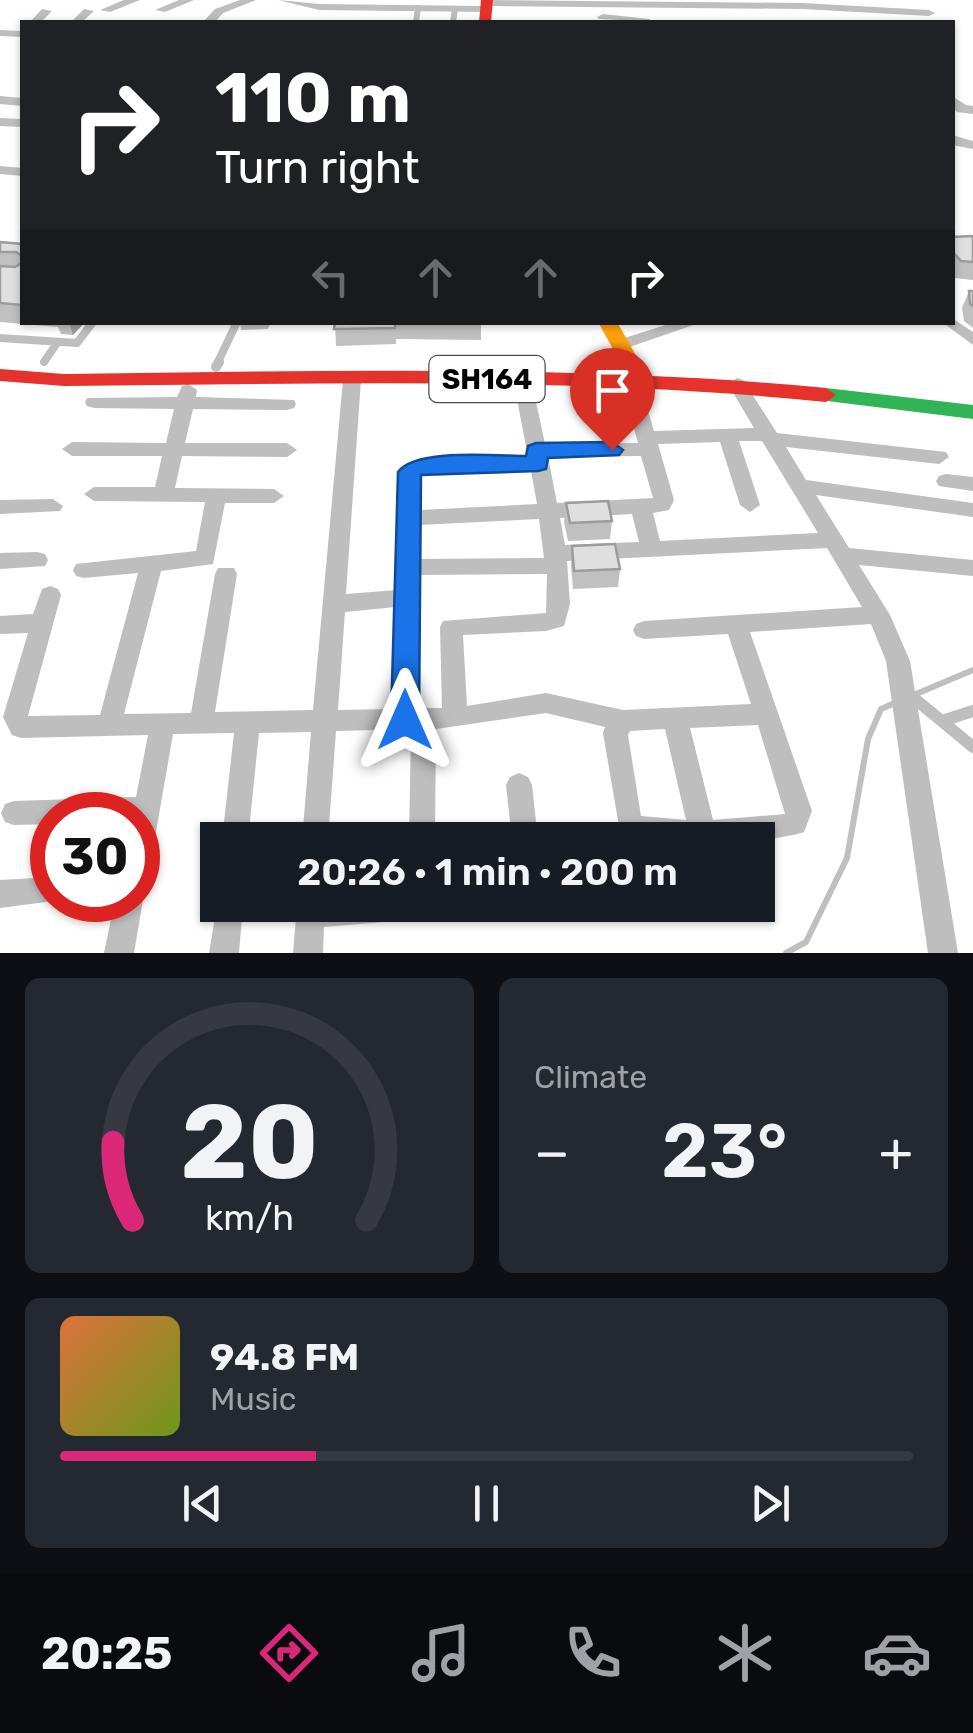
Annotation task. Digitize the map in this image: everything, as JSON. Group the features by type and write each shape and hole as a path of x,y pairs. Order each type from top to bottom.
{"main road":[{"path":"609,325 631,366"},
{"name":"SH164","path":"0,359 51,352 216,367 631,366 973,394"},
{"name":"SH164","path":"0,375 64,380 522,378 631,366 736,384 973,412"}],"street":[{"path":"161,10 189,0"},
{"path":"211,20 219,11 251,0"},
{"path":"282,0 324,7 352,4 418,8 451,4 636,20"},
{"path":"486,9 800,3 928,13"},
{"path":"92,5 121,7"},
{"path":"318,20 324,7"},
{"path":"376,20 379,8"},
{"path":"37,20 46,11"},
{"path":"408,518 656,508 664,500 631,366 690,325"},
{"path":"455,718 451,627 556,620 560,606 522,378"},
{"path":"163,495 191,380"},
{"path":"316,822 352,380"},
{"path":"736,384 879,615 904,690 943,953"},
{"path":"94,402 287,404"},
{"path":"728,435 750,505"},
{"path":"421,822 406,598 410,472 414,467 728,435 769,436 939,457"},
{"path":"72,449 287,450"},
{"path":"946,481 973,484"},
{"path":"800,486 973,510"},
{"path":"94,494 274,496"},
{"path":"84,570 205,558 216,496"},
{"path":"0,507 53,506"},
{"path":"641,508 651,549"},
{"path":"406,567 554,560 651,549 837,547 973,568"},
{"path":"0,560 37,560"},
{"path":"109,726 151,566"},
{"path":"201,725 226,574"},
{"path":"50,595 10,701 21,727 414,720 455,718 546,703 623,721 766,714"},
{"path":"333,604 406,598"},
{"path":"644,630 879,615"},
{"path":"0,624 42,623"},
{"path":"736,624 799,810 795,823 775,825"},
{"path":"674,718 700,822"},
{"path":"623,721 616,733 628,822"},
{"path":"237,822 247,724"},
{"path":"149,792 162,726"},
{"path":"519,785 523,822"},
{"path":"14,813 30,813"},
{"path":"0,894 30,892"},
{"path":"120,953 125,922"},
{"path":"224,953 227,922"},
{"path":"308,953 309,922"}],"lane":[{"path":"416,20 418,8"},
{"path":"0,338 51,352 77,343 92,325"},
{"path":"216,367 236,325"},
{"path":"904,690 973,748"},
{"path":"942,721 973,711"}],"building":[{"path":"973,236 973,262 961,261 955,254 955,237"},
{"path":"0,242 20,244 20,255 0,252"},
{"path":"20,264 20,305 0,303 0,266"},
{"path":"335,325 395,325 395,328 334,329"},
{"path":"608,501 612,521 570,523 566,503"},
{"path":"615,544 620,569 574,571 572,546"}],"waterway":[{"path":"916,694 973,670"},
{"path":"786,953 806,942 847,858 868,739 881,709 897,702"}],"traffic: fast":[{"path":"826,395 973,412"}],"traffic: slow":[{"path":"609,325 639,378"}],"traffic: jam":[{"path":"485,20 487,0"},
{"path":"0,375 64,380 541,377 826,395"}],"route":[{"path":"405,720 410,472 421,465 538,464 536,451 612,450"}]}
